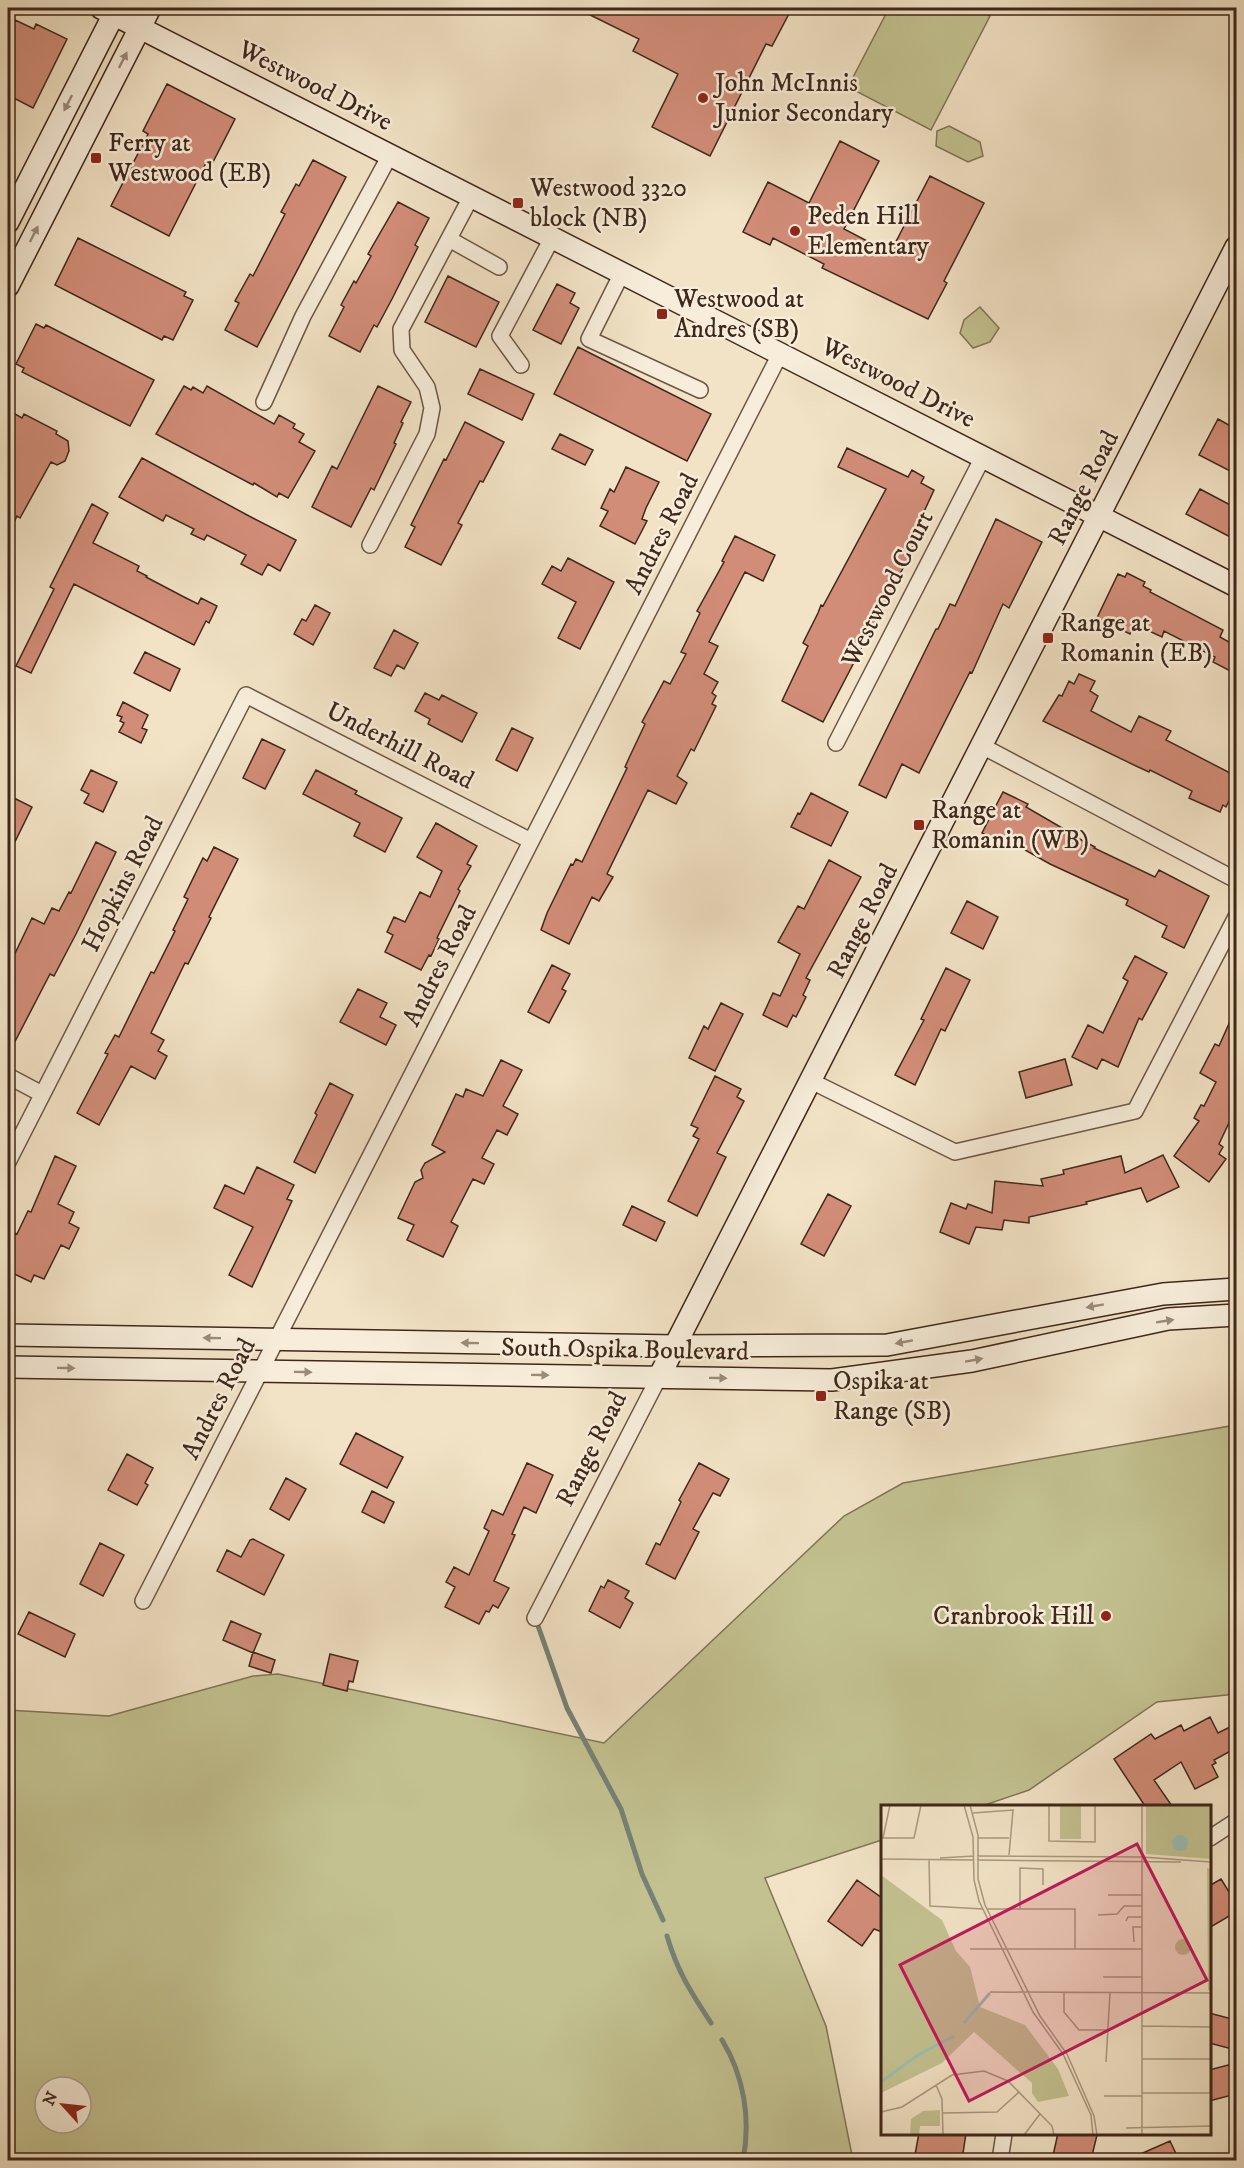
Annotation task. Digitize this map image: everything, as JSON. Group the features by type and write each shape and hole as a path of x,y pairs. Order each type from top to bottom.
{"main road":[{"path":"8,286 150,8"},
{"path":"8,222 111,10"},
{"name":"Westwood Drive","path":"111,10 471,197 1236,586"},
{"name":"Range Road","path":"659,1377 1236,247"},
{"name":"South Ospika Boulevard","path":"8,1335 676,1346 887,1345 1163,1294 1236,1289"},
{"name":"South Ospika Boulevard","path":"8,1366 832,1380 972,1361 1168,1319 1236,1315"}],"street":[{"path":"264,402 303,316 390,155"},
{"path":"370,545 426,434 432,408 427,387 402,350 401,329 471,197"},
{"path":"521,365 500,336 552,238"},
{"path":"448,239 499,267"},
{"path":"622,273 589,339 700,390"},
{"name":"Andres Road","path":"143,1601 780,354"},
{"name":"Westwood Court","path":"836,743 983,457"},
{"name":"Underhill Road","path":"246,695 531,841"},
{"name":"Hopkins Road","path":"8,1162 246,695"},
{"path":"982,746 1236,880"},
{"path":"811,1081 955,1152 1135,1111 1236,917"},
{"path":"8,1076 42,1094"},
{"name":"Range Road","path":"535,1618 659,1377"},
{"path":"1211,1837 1236,1821"},
{"path":"1000,2160 1004,2135"}],"shaded area":[{"path":"889,8 974,8 990,16 931,130 848,87"},
{"path":"949,126 980,142 983,156 968,162 936,146 937,131"},
{"path":"980,307 999,328 990,342 973,348 960,333 964,320"},
{"path":"1236,1425 1236,1691 1227,1695 1157,1702 1029,1790 985,1805 881,1805 881,1840 765,1878 826,2026 853,2160 8,2160 8,1710 109,1716 253,1676 278,1674 604,1743 844,1516 903,1483"}],"building":[{"name":"John McInnis Junior Secondary","path":"576,8 792,8 772,46 766,44 710,156 652,127 678,74 633,51 639,39"},
{"path":"15,20 34,29 36,24 67,39 33,108 8,95 8,35"},
{"path":"167,84 235,119 211,166 206,163 169,236 111,206 148,134 143,131"},
{"name":"Peden Hill Elementary","path":"840,141 879,161 844,229 890,253 930,176 984,203 944,281 947,283 928,319 822,268 824,264 773,238 770,245 743,232 768,182 809,203"},
{"path":"313,160 346,177 257,347 225,330 239,303 235,301 250,274 253,276 285,214 281,212 296,184 299,186"},
{"path":"398,202 429,218 415,245 418,247 392,299 377,327 374,325 360,352 329,336 344,307 341,305 371,256 368,254"},
{"path":"78,238 186,292 184,296 193,300 173,340 164,336 162,340 55,285"},
{"path":"448,276 499,302 476,347 425,322"},
{"path":"557,284 575,293 570,303 579,308 561,344 533,330"},
{"path":"36,324 44,328 46,325 154,380 130,426 22,372 24,368 16,364"},
{"path":"578,347 711,414 687,461 554,394"},
{"path":"480,369 534,394 522,420 468,394"},
{"path":"184,386 191,390 193,387 203,393 207,386 274,424 279,415 295,424 293,428 304,434 299,442 315,451 288,498 279,493 277,497 156,434"},
{"path":"378,386 411,402 401,422 403,423 394,443 396,444 374,490 371,488 351,527 312,507 332,466 337,469"},
{"path":"8,410 22,418 24,414 57,431 56,434 68,441 69,451 65,461 57,465 51,462 20,518 17,516 8,536"},
{"path":"1218,419 1236,429 1236,464 1232,472 1199,455"},
{"path":"465,422 504,442 458,523 462,525 441,565 405,547 415,527 411,525"},
{"path":"560,434 593,450 585,465 552,449"},
{"path":"847,448 908,477 912,470 924,477 921,483 934,490 909,544 914,547 823,722 782,701 808,646 803,643 821,605 823,606 886,489 838,467"},
{"path":"142,458 296,540 280,571 268,564 262,575 241,564 246,555 207,535 204,540 191,534 194,529 166,515 163,521 119,497"},
{"path":"626,467 659,482 642,519 647,521 635,544 600,526 608,511 601,508 610,489 614,492"},
{"path":"1200,489 1236,508 1236,540 1186,514"},
{"path":"92,504 108,513 93,543 139,566 137,571 184,597 198,604 201,598 217,606 209,623 206,621 194,645 74,584 31,673 16,666 54,589 50,587"},
{"path":"996,519 1042,542 1009,608 1003,604 972,673 970,672 919,773 902,764 886,798 859,785 936,629 950,604 955,606"},
{"path":"735,536 775,555 763,581 745,572 709,642 718,646 704,674 718,682 712,693 716,696 712,704 716,706 694,751 691,749 677,776 687,783 676,804 648,790 607,874 613,877 599,901 592,897 569,944 541,930 547,913 571,864 573,865 576,859 582,862 627,768 625,767 645,724 642,722 664,681 670,684 686,654 681,652 700,613 697,611 724,562 722,561"},
{"path":"568,558 614,582 580,649 558,638 576,602 542,584 552,566 561,571"},
{"path":"1127,573 1145,582 1143,586 1151,590 1150,592 1223,630 1220,637 1236,646 1236,674 1213,662 1215,657 1164,631 1162,637 1134,624 1130,634 1097,618 1118,574 1125,577"},
{"path":"315,605 330,613 313,645 294,634 302,619 306,621"},
{"path":"394,630 418,643 404,669 397,665 391,676 374,668"},
{"path":"145,652 180,669 170,691 134,673"},
{"path":"1079,674 1095,681 1090,691 1098,696 1091,711 1131,732 1139,716 1171,731 1166,740 1236,776 1236,786 1226,807 1223,805 1220,812 1189,798 1192,791 1043,721 1059,695 1062,696 1069,681 1074,684"},
{"path":"425,693 439,700 442,695 477,713 462,742 428,724 430,719 415,711"},
{"path":"123,702 148,715 142,728 147,730 141,743 119,732 124,723 120,721 122,717 117,715"},
{"path":"512,728 533,738 517,771 496,760"},
{"path":"262,739 285,750 265,789 243,778"},
{"path":"91,770 117,782 103,812 84,803 89,794 81,790"},
{"path":"316,770 357,791 355,794 402,818 385,852 354,836 360,823 303,794"},
{"path":"1003,792 1028,804 1026,807 1094,848 1155,877 1159,870 1209,896 1184,948 1162,937 1167,926 1126,905 1128,900 1050,864 1009,841 1006,846 982,833"},
{"path":"811,793 848,812 831,846 791,827"},
{"path":"8,795 32,807 8,856"},
{"path":"436,823 477,846 467,864 471,866 458,889 460,891 437,938 439,939 421,970 385,952 393,935 387,932 394,917 405,922 420,892 430,897 442,871 417,857"},
{"path":"96,842 116,852 54,976 50,974 8,1055 8,968 32,918 44,924 52,908 59,911 69,892 71,893"},
{"path":"214,847 238,859 188,964 185,963 151,1033 164,1040 158,1051 167,1056 155,1079 131,1066 99,1125 77,1113 108,1054 105,1053 115,1035 119,1037 151,972 154,973 175,931 173,930 188,899 184,897 203,858 207,861"},
{"path":"829,860 861,877 806,978 810,980 803,995 806,997 796,1017 793,1015 787,1027 763,1015 773,993 780,996 800,954 778,942 798,906 804,909"},
{"path":"967,901 998,917 983,949 951,933"},
{"path":"1135,956 1167,973 1142,1020 1139,1018 1118,1067 1102,1059 1097,1069 1072,1057 1088,1025 1103,1033 1128,981 1123,978"},
{"path":"552,965 570,974 562,989 566,991 549,1023 528,1012"},
{"path":"946,968 970,980 945,1031 941,1029 915,1085 895,1075 924,1020 921,1019"},
{"path":"358,989 387,1003 380,1017 396,1025 386,1045 340,1022"},
{"path":"721,1003 743,1014 715,1071 689,1058 704,1026 708,1029"},
{"path":"1236,1008 1236,1108 1219,1144 1223,1147 1219,1154 1226,1159 1209,1182 1174,1156 1199,1121 1194,1118 1201,1105 1204,1106 1216,1082 1200,1073 1215,1044 1219,1046"},
{"path":"1065,1059 1072,1085 1026,1098 1019,1072"},
{"path":"501,1060 522,1070 503,1106 518,1114 507,1135 497,1130 482,1158 494,1164 484,1184 473,1179 451,1222 458,1226 443,1257 407,1240 414,1225 398,1218 415,1182 423,1178 421,1170 425,1163 445,1152 432,1145 456,1094 463,1097 466,1089 483,1096"},
{"path":"715,1076 741,1089 737,1097 744,1101 717,1153 726,1157 697,1216 668,1201 699,1139 693,1136 698,1128 691,1125"},
{"path":"330,1083 353,1095 315,1173 294,1162"},
{"path":"1163,1155 1179,1187 1147,1202 1141,1188 1086,1202 1087,1204 1029,1217 1029,1223 1004,1220 1002,1230 976,1227 969,1244 940,1232 951,1203 966,1209 968,1204 992,1213 995,1181 1043,1186 1041,1179 1064,1174 1063,1170 1121,1156 1125,1173"},
{"path":"55,1156 76,1166 58,1204 74,1212 69,1223 79,1228 69,1249 61,1245 44,1279 34,1275 31,1282 8,1271 8,1249 28,1211 31,1212"},
{"path":"257,1167 294,1185 287,1199 292,1201 252,1287 229,1275 253,1227 214,1208 225,1185 244,1194"},
{"path":"828,1194 851,1206 824,1256 801,1244"},
{"path":"632,1206 665,1222 656,1241 623,1225"},
{"path":"356,1433 403,1457 387,1488 340,1464"},
{"path":"127,1454 153,1468 145,1483 148,1485 137,1505 108,1490"},
{"path":"527,1463 553,1475 536,1513 524,1507 512,1534 515,1535 494,1581 509,1588 498,1608 493,1605 489,1612 486,1611 479,1624 445,1607 455,1587 446,1582 454,1567 469,1575 489,1531 484,1528 492,1510 503,1515"},
{"path":"699,1463 729,1479 720,1496 713,1493 693,1529 699,1532 675,1579 646,1564 656,1543 660,1545 681,1502 679,1500"},
{"path":"286,1478 306,1489 289,1520 270,1509"},
{"path":"372,1491 394,1502 384,1523 362,1512"},
{"path":"253,1539 284,1555 264,1595 217,1571 227,1550 241,1557 250,1540"},
{"path":"100,1543 124,1555 103,1596 80,1584"},
{"path":"608,1580 629,1591 625,1598 633,1603 620,1628 589,1611 601,1586 604,1588"},
{"path":"29,1612 75,1634 65,1657 18,1634"},
{"path":"231,1621 261,1634 253,1653 223,1640"},
{"path":"253,1652 275,1660 271,1673 249,1666"},
{"path":"330,1654 358,1661 353,1682 349,1681 347,1691 323,1685"},
{"path":"1210,1717 1218,1733 1236,1724 1236,1748 1214,1760 1216,1763 1212,1765 1218,1777 1195,1789 1181,1762 1154,1780 1171,1805 1144,1805 1114,1759 1151,1734 1155,1739 1181,1725 1184,1731"},
{"path":"1221,1879 1229,1892 1236,1887 1236,1912 1211,1927 1211,1885"},
{"path":"857,1880 881,1897 881,1932 874,1929 862,1946 828,1921"},
{"path":"1211,2014 1236,2020 1236,2050 1211,2044"},
{"path":"1236,2063 1236,2094 1211,2100 1211,2069"},
{"path":"919,2135 966,2135 962,2160 914,2160"},
{"path":"1058,2135 1097,2135 1091,2160 1052,2160"},
{"path":"1170,2141 1179,2160 1127,2160"}],"waterway":[{"path":"536,1620 567,1708 621,1809 642,1874 663,1920"},
{"path":"667,1936 680,1972 711,2023"},
{"path":"722,2040 736,2068 744,2098 746,2129 743,2160"}],"place":[{"name":"John McInnis Junior Secondary","path":"703,98"},
{"name":"Ferry at Westwood (EB)","path":"96,158"},
{"name":"Westwood 3320 block (NB)","path":"518,203"},
{"name":"Peden Hill Elementary","path":"795,231"},
{"name":"Westwood at Andres (SB)","path":"662,314"},
{"name":"Range at Romanin (EB)","path":"1048,638"},
{"name":"Range at Romanin (WB)","path":"919,825"},
{"name":"Ospika at Range (SB)","path":"821,1396"},
{"name":"Cranbrook Hill","path":"1106,1616"}]}
